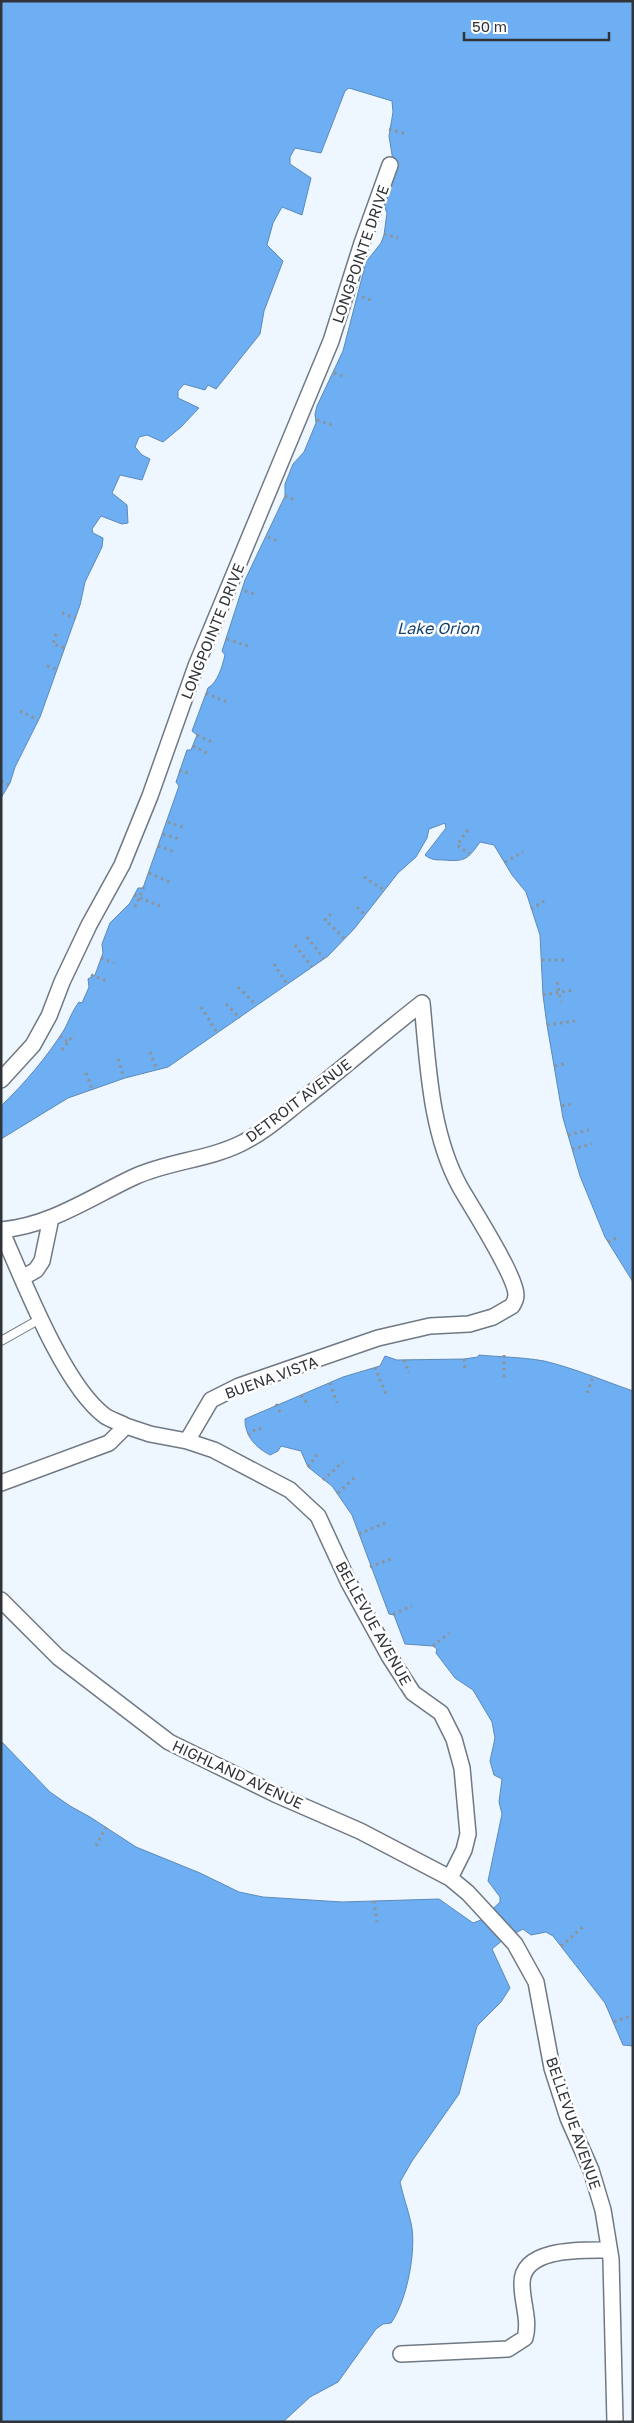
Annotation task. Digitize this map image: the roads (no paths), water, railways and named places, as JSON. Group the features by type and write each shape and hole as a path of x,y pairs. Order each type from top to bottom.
{"street":[{"name":"LONGPOINTE DRIVE","path":"1,1080 33,1045 49,1016 88,925 126,856 150,796 196,666 331,341 362,243 390,165"},
{"name":"DETROIT AVENUE","path":"1,1230 24,1228 51,1218 144,1173 200,1159 243,1142 267,1128 422,1003 434,1113 440,1139 452,1173 507,1269 516,1296 512,1306"},
{"path":"22,1278 36,1270 42,1261 51,1218"},
{"path":"1,1230 40,1319 69,1372 88,1398 105,1416 126,1426 150,1434 186,1440"},
{"name":"BUENA VISTA","path":"186,1440 211,1400 239,1386 378,1338 430,1326 469,1324 493,1318 512,1306"},
{"path":"1,1483 109,1443 126,1426"},
{"name":"BELLEVUE AVENUE","path":"186,1440 214,1450 290,1490 318,1516 349,1583 389,1656 413,1693 441,1713 454,1739 462,1768 468,1834 464,1850 450,1878 468,1893 515,1944 536,1982 552,2068 568,2118 591,2170 603,2210 609,2250 615,2422"},
{"name":"HIGHLAND AVENUE","path":"1,1600 58,1657 169,1742 275,1794 360,1831 450,1878"},
{"path":"401,2354 508,2349 525,2338 528,2329 522,2283 525,2269 532,2261 540,2257 562,2253 609,2250"}],"lane":[{"path":"1,1341 40,1319"}],"water":[{"name":"Lake Orion","path":"1,1 633,1 633,1282 605,1237 580,1176 563,1118 543,995 540,935 526,892 512,875 494,845 480,842 469,856 461,860 434,859 425,855 446,828 445,823 429,829 427,838 416,857 398,873 354,929 328,956 168,1067 125,1078 68,1098 1,1139 1,1106 43,1060 64,1030 72,1012 79,1002 82,1003 89,987 88,979 95,975 103,953 102,944 110,923 130,903 138,888 143,888 179,786 176,782 187,750 191,750 197,735 192,731 208,688 217,678 221,669 225,655 222,651 245,580 285,496 285,484 293,464 304,452 316,423 315,414 317,406 343,351 366,262 381,243 384,235 387,213 383,203 395,173 389,136 393,112 392,101 349,88 345,91 321,153 295,148 290,157 290,164 311,178 302,215 282,207 273,223 267,245 283,261 264,311 260,334 216,389 208,385 205,390 184,384 178,391 178,398 199,408 181,427 163,442 147,435 139,437 135,447 142,455 150,459 142,480 120,475 112,493 127,505 128,523 122,524 101,516 92,529 93,533 103,538 102,547 85,582 80,605 40,717 15,767 10,783 1,798"},
{"path":"479,1355 544,1361 633,1391 633,2046 623,2045 605,2003 553,1936 546,1932 531,1935 523,1929 504,1939 492,1949 510,1988 501,2002 477,2026 459,2094 412,2161 400,2182 413,2234 412,2260 402,2302 391,2323 383,2324 376,2329 338,2382 310,2397 283,2422 1,2422 1,1741 50,1792 70,1806 136,1847 200,1873 239,1892 263,1897 342,1902 439,1899 473,1923 481,1920 500,1902 500,1897 488,1881 502,1814 499,1802 502,1779 494,1775 490,1761 495,1738 492,1722 473,1690 455,1678 436,1653 437,1649 433,1646 405,1644 394,1615 389,1614 352,1515 332,1486 308,1467 301,1451 281,1446 278,1451 270,1455 252,1440 245,1425 245,1419 343,1377 380,1366 385,1356 397,1360 464,1359 478,1357"}]}
